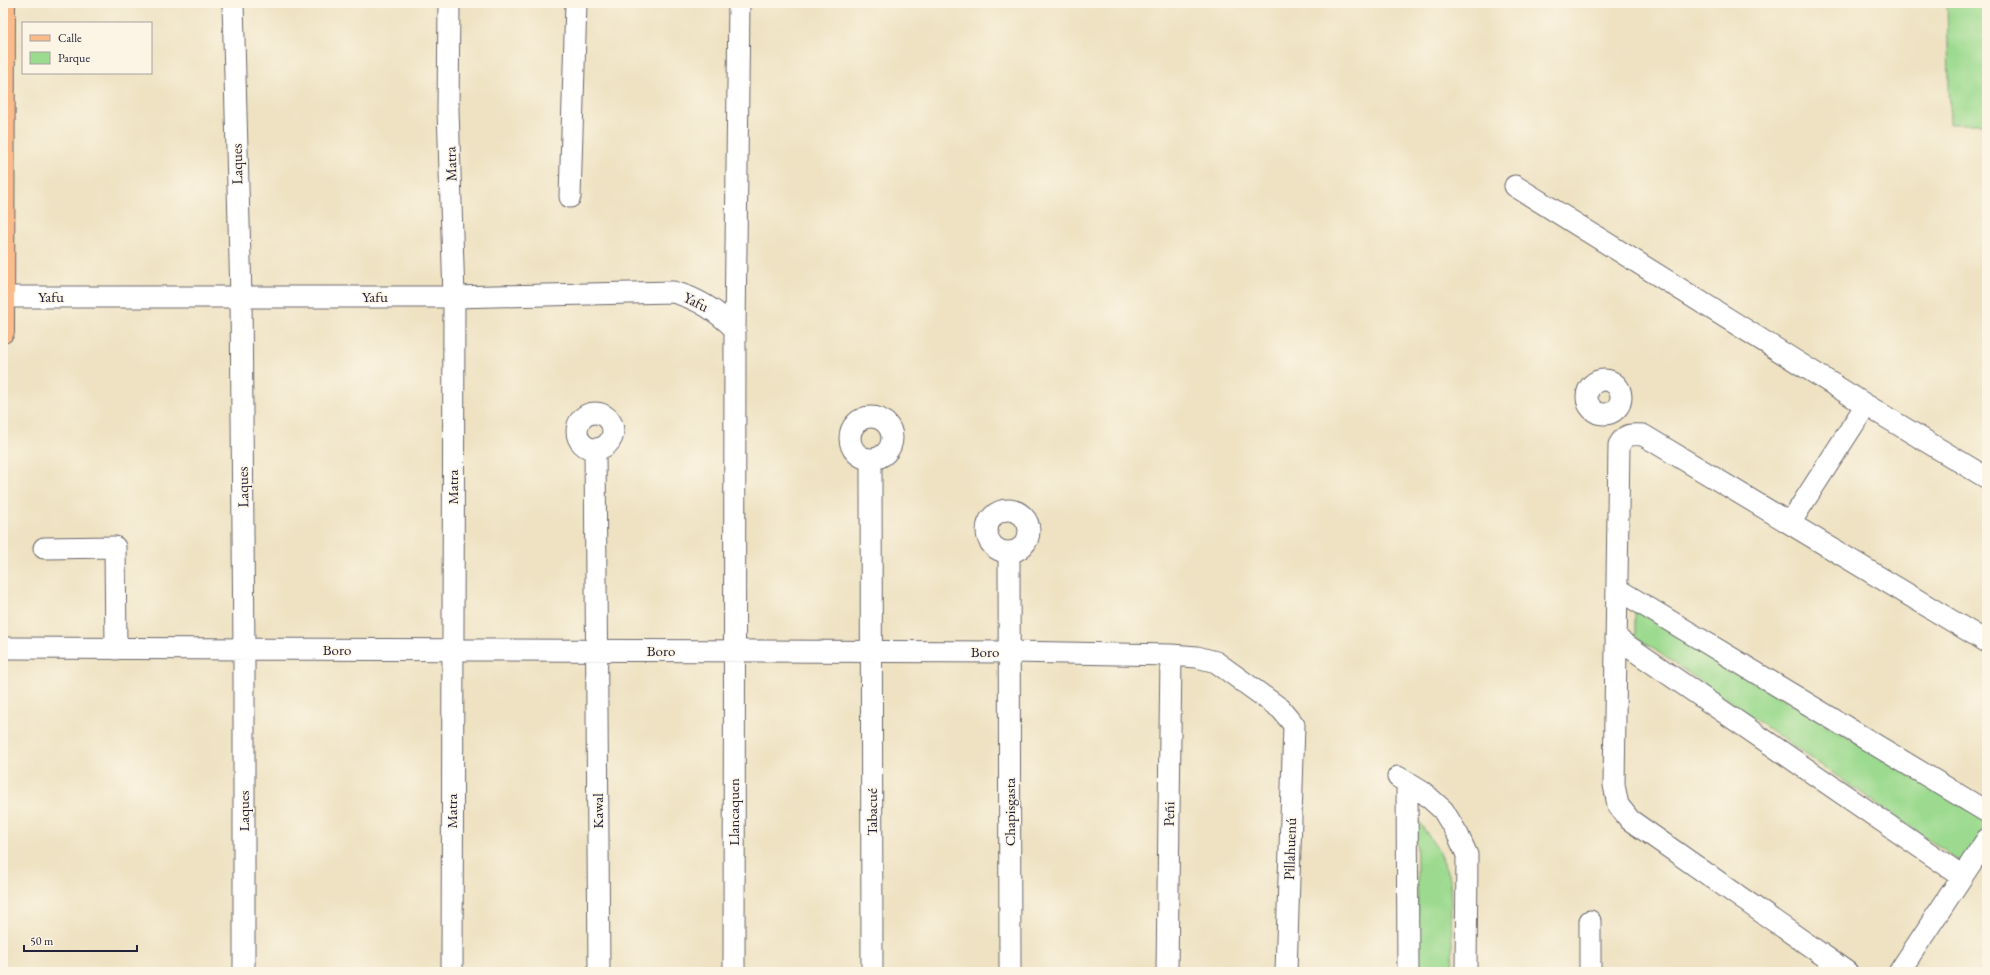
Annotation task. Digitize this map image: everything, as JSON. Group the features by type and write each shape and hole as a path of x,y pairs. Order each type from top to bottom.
{"main road":[{"path":"3,332 4,3"}],"street":[{"name":"Laques","path":"233,3 241,296 244,650 244,972"},
{"name":"Matra","path":"449,3 448,109 454,297 452,972"},
{"path":"570,197 576,3"},
{"name":"Llancaquen","path":"734,972 735,329 739,3"},
{"path":"1515,186 1866,405 1987,478"},
{"name":"Yafu","path":"3,297 454,297 673,292 685,295 699,302 722,316 735,329"},
{"path":"1790,522 1866,405"},
{"path":"1614,411 1630,434"},
{"path":"1847,972 1630,820 1618,805 1614,785 1619,445 1623,438 1630,434 1643,436 1790,522 1987,642"},
{"name":"Kawal","path":"594,449 599,972"},
{"name":"Tabacué","path":"871,459 872,972"},
{"path":"44,548 115,547 116,649"},
{"name":"Chapisgasta","path":"1009,552 1010,972"},
{"path":"1617,588 1987,812"},
{"path":"1616,638 1962,876"},
{"name":"Boro","path":"3,648 452,651 1010,652 1171,655 1197,657 1216,662 1281,709 1294,725"},
{"name":"Peñi","path":"1167,972 1171,655"},
{"name":"Pillahuenú","path":"1286,972 1294,725"},
{"path":"1408,972 1402,779 1424,793 1443,810 1458,834 1467,855 1466,972"},
{"path":"1899,972 1987,839"},
{"path":"1590,921 1590,972"}],"green space":[{"path":"1947,3 1987,3 1987,124 1950,124"},
{"path":"1635,610 1987,821 1987,829 1964,864 1635,636"},
{"path":"1416,817 1440,853 1450,881 1453,972 1419,972"}]}
